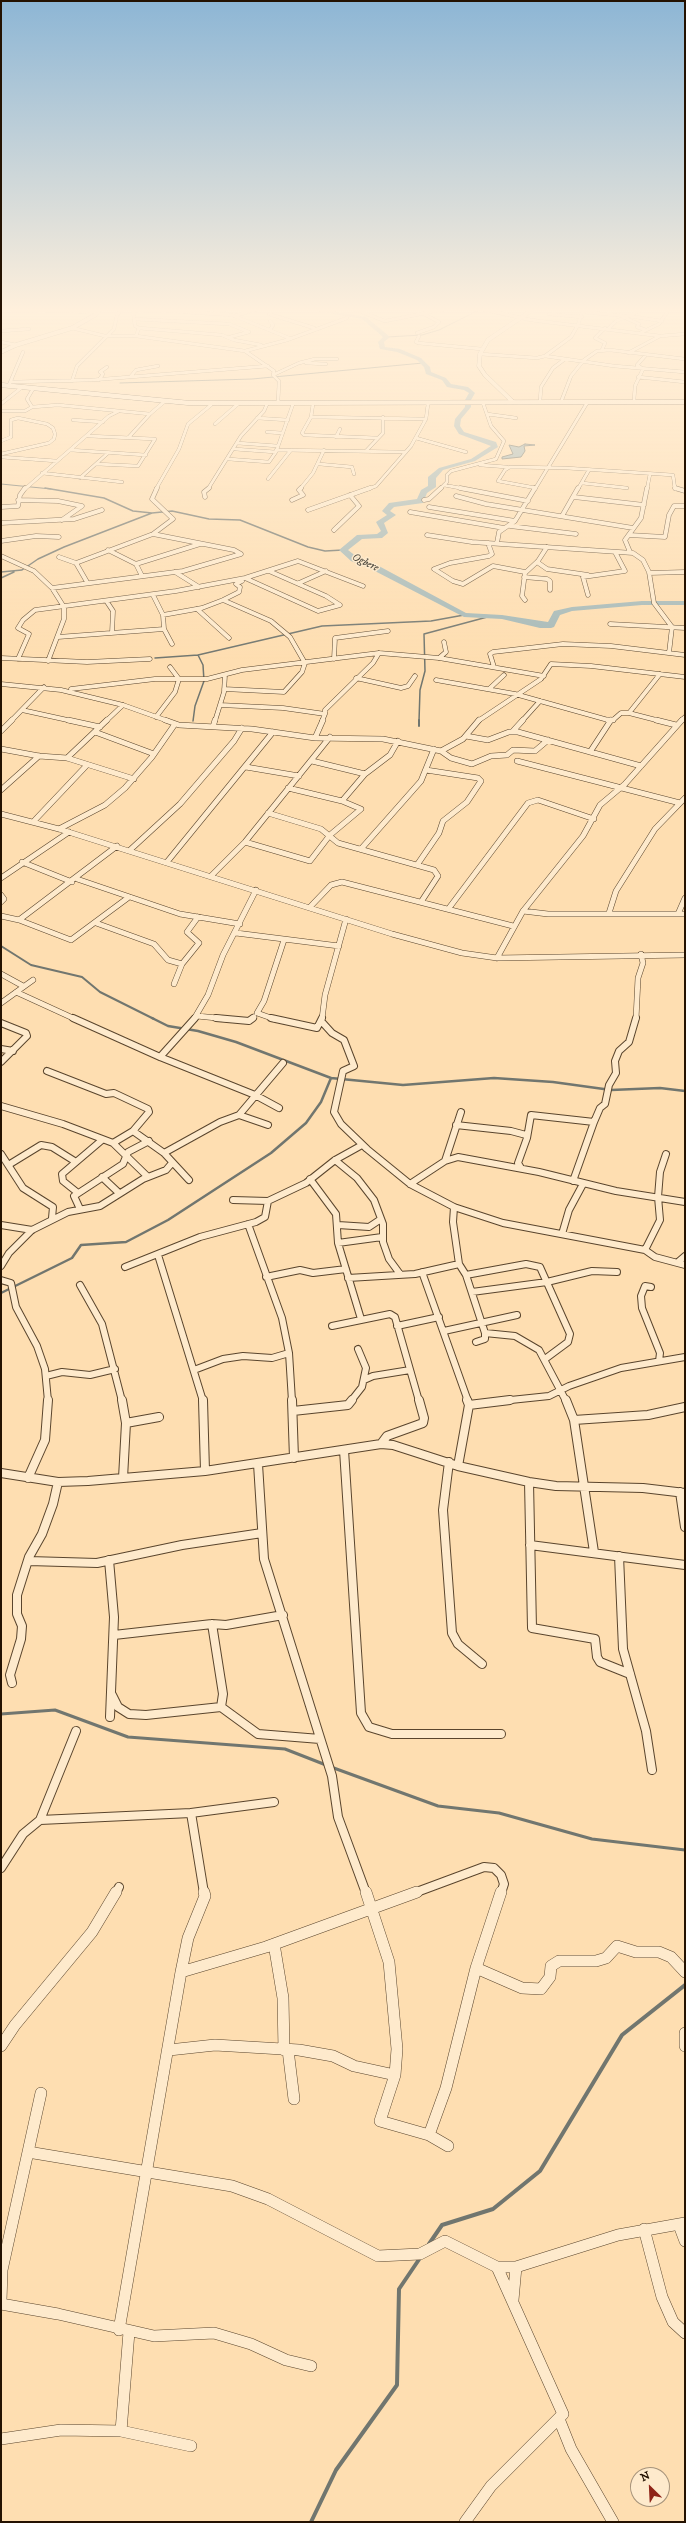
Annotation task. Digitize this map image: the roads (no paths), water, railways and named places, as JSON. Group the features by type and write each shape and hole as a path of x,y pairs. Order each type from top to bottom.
{"street":[{"path":"1,441 11,437 11,426"},
{"path":"1,454 49,443 54,439 55,434 53,428 50,426"},
{"path":"1,507 18,506 18,500 25,488 30,483 88,436 98,426"},
{"path":"128,438 139,426"},
{"path":"76,564 108,550 153,534 173,519 152,499 179,449 187,426"},
{"path":"205,497 204,492 251,426"},
{"path":"228,459 269,462 276,451 286,426"},
{"path":"306,426 302,433 304,435 378,438"},
{"path":"366,451 383,434 383,426"},
{"path":"308,510 376,486 406,452 423,426"},
{"path":"424,500 429,499 447,482 446,475 451,471 496,459 504,441 491,426"},
{"path":"510,526 528,501 573,426"},
{"path":"336,437 340,429"},
{"path":"267,432 283,433"},
{"path":"88,436 155,439 146,455 136,466 96,464"},
{"path":"416,438 466,452"},
{"path":"238,443 278,446"},
{"path":"234,449 276,451 324,450 406,452"},
{"path":"70,450 107,454 146,455"},
{"path":"268,479 291,450"},
{"path":"292,500 303,495 299,490 305,485 319,464 324,450"},
{"path":"80,478 107,454"},
{"path":"1,457 57,461"},
{"path":"319,464 352,467 354,474"},
{"path":"476,464 507,467 549,467 673,475 675,477 675,489 685,491"},
{"path":"507,467 499,482 536,488"},
{"path":"270,470 275,470"},
{"path":"562,516 589,470"},
{"path":"42,473 122,482"},
{"path":"650,474 641,518 625,540 630,552 642,560 649,572 653,601 672,627 668,653"},
{"path":"582,483 627,488"},
{"path":"444,485 528,501"},
{"path":"334,530 359,506 350,495"},
{"path":"456,496 522,510 634,528"},
{"path":"574,497 644,505"},
{"path":"18,500 58,501 82,506 62,520"},
{"path":"628,535 665,537 669,515 674,506 685,506"},
{"path":"429,507 515,521"},
{"path":"1,523 82,518 102,510"},
{"path":"410,512 504,528"},
{"path":"497,543 496,540 499,532 510,526 576,534"},
{"path":"52,588 87,582 175,572 241,554 234,550 153,534"},
{"path":"427,535 488,543 630,552"},
{"path":"1,540 36,536 59,537"},
{"path":"488,543 492,554 489,556 450,563 434,569 447,578 463,584 468,583 492,566 525,572"},
{"path":"136,564 200,544"},
{"path":"524,600 522,596 525,572 537,562 548,547"},
{"path":"108,550 136,564 142,576"},
{"path":"537,562 547,569 588,575 625,571 615,552"},
{"path":"1,556 29,568 52,588 64,607 64,619 48,661"},
{"path":"59,557 76,564 87,582"},
{"path":"163,615 197,609 223,600 239,592 240,587 236,584 238,582 298,561 363,586"},
{"path":"18,659 29,634 18,628 32,610 107,602 246,579 318,611 340,605 301,583 269,571"},
{"path":"301,583 326,571"},
{"path":"175,572 199,587"},
{"path":"649,572 685,572"},
{"path":"588,575 583,577 588,595"},
{"path":"524,577 547,579 550,581 550,590"},
{"path":"153,595 163,615 164,629 172,644"},
{"path":"223,600 271,621 288,636 305,663"},
{"path":"107,602 113,611 112,634"},
{"path":"197,609 229,638"},
{"path":"610,624 685,628"},
{"path":"58,637 164,629"},
{"path":"334,659 333,643 335,638 388,631"},
{"path":"439,658 446,652 444,642"},
{"path":"494,667 490,654 493,652 528,646 587,644 685,655"},
{"path":"315,738 325,714 325,710 373,663 379,653"},
{"path":"61,690 106,687 156,679 207,679 242,670 379,653 439,658 544,676"},
{"path":"1,658 87,662 150,658"},
{"path":"224,689 284,692 294,683 302,672 305,663"},
{"path":"441,751 456,745 466,736 476,721 514,694 544,676 550,665 554,664 685,677"},
{"path":"170,667 179,679"},
{"path":"629,712 660,674"},
{"path":"213,727 224,689 225,675"},
{"path":"489,689 504,675"},
{"path":"356,678 401,688 408,686 415,676"},
{"path":"156,717 175,692 179,679"},
{"path":"436,680 514,694 611,720"},
{"path":"1,684 44,687 61,690 123,705 175,724 242,728 315,738 330,737 398,741 441,751 445,756 472,764 491,756 507,755 513,750 535,751 548,740"},
{"path":"1,731 44,687"},
{"path":"466,736 488,740 513,731 540,701"},
{"path":"67,758 123,705"},
{"path":"220,705 283,708 325,714"},
{"path":"22,710 100,728"},
{"path":"590,752 611,720 621,713 629,712 676,725"},
{"path":"497,958 513,926 523,911 594,819 600,805 625,784 676,725 685,717"},
{"path":"59,828 105,805 134,778 154,754 175,724"},
{"path":"130,850 180,804 234,741 242,728"},
{"path":"513,731 641,766"},
{"path":"95,732 154,754"},
{"path":"167,862 273,732"},
{"path":"211,876 245,842 330,737"},
{"path":"342,801 365,774 390,755 397,746 398,741"},
{"path":"1,749 39,756 67,758 134,778"},
{"path":"361,849 421,781 426,770 427,762 434,749"},
{"path":"1,790 39,756"},
{"path":"312,761 365,774"},
{"path":"517,762 680,803"},
{"path":"34,821 87,765"},
{"path":"246,766 299,776"},
{"path":"417,865 439,833 443,821 467,802 482,781 478,778 426,770"},
{"path":"245,842 310,861 330,835 360,810 358,806 342,801 288,788"},
{"path":"609,913 616,891 648,839 685,798"},
{"path":"449,908 528,803 538,800 594,819"},
{"path":"1,814 59,828 451,951 497,958 641,954 685,955"},
{"path":"268,814 321,829 338,842 434,870 438,876 421,902"},
{"path":"1,878 22,862 41,852 69,832"},
{"path":"19,920 74,881 117,846"},
{"path":"22,862 74,881 180,914 240,924"},
{"path":"310,907 331,884 342,882 449,908 513,926"},
{"path":"160,1057 197,1016 208,995 223,955 236,933 256,890"},
{"path":"1,895 4,899 1,902"},
{"path":"1,916 19,920 69,941 129,897"},
{"path":"678,914 685,898"},
{"path":"523,911 548,914 685,914"},
{"path":"174,984 182,964 199,943 187,932 198,917"},
{"path":"284,940 264,1001 257,1013 262,1017 295,1022 316,1028 322,1022 325,995 346,919"},
{"path":"96,922 154,944 168,960 182,964"},
{"path":"236,933 339,946"},
{"path":"573,1181 594,1122 600,1108 605,1104 609,1086 616,1073 615,1061 619,1051 629,1042 636,1021 638,978 643,963 641,954"},
{"path":"1,974 23,986"},
{"path":"1,1003 33,980"},
{"path":"16,992 160,1057 255,1095 279,1108"},
{"path":"197,1016 249,1021 254,1017"},
{"path":"322,1022 332,1033 340,1036 354,1066 343,1071 333,1110 341,1124 362,1145 410,1184 454,1207 502,1223 644,1250 655,1257 682,1263 685,1256"},
{"path":"1,1023 26,1033 27,1036 1,1062"},
{"path":"1,1049 13,1051"},
{"path":"164,1153 212,1128 220,1122 239,1114 255,1095 267,1084 282,1063"},
{"path":"47,1071 106,1094 114,1093 145,1107 149,1112 133,1131 112,1144"},
{"path":"1,1106 63,1124 112,1144 148,1177"},
{"path":"445,1160 461,1112"},
{"path":"239,1114 268,1125"},
{"path":"521,1168 518,1163 527,1138 526,1135 530,1115 534,1114 594,1122"},
{"path":"456,1125 511,1130 526,1135"},
{"path":"133,1131 164,1153 189,1180"},
{"path":"78,1193 62,1177 62,1174 102,1140"},
{"path":"80,1209 74,1200 78,1193 123,1164 125,1156 128,1152 149,1142"},
{"path":"10,1164 33,1148 41,1145 52,1147 76,1162"},
{"path":"267,1204 310,1179 335,1160 362,1145"},
{"path":"448,1148 458,1157"},
{"path":"1,1154 10,1164 23,1188 53,1207 52,1218"},
{"path":"644,1250 660,1220 658,1197 660,1172 666,1154"},
{"path":"410,1184 445,1160 458,1157 521,1168 583,1184 685,1202"},
{"path":"335,1160 341,1163 357,1178 374,1200 384,1228 382,1237 389,1259 400,1274"},
{"path":"1,1266 9,1254 32,1230 52,1218 80,1209 100,1206 148,1177 166,1170 172,1163"},
{"path":"102,1177 119,1194"},
{"path":"310,1179 336,1214 338,1225 338,1243 361,1319"},
{"path":"562,1234 569,1210 583,1184"},
{"path":"233,1200 259,1200 267,1204"},
{"path":"125,1267 200,1237 248,1224 265,1217 267,1204"},
{"path":"454,1207 453,1222 459,1264 466,1275 485,1333 485,1339 476,1342"},
{"path":"338,1225 369,1227 381,1219"},
{"path":"248,1224 282,1318 289,1353 293,1411 294,1458"},
{"path":"1,1225 32,1230"},
{"path":"338,1243 382,1237"},
{"path":"158,1255 203,1398 205,1471"},
{"path":"348,1278 422,1272 459,1264"},
{"path":"466,1275 532,1264 540,1267 570,1334 568,1342 545,1359"},
{"path":"266,1277 300,1270 313,1273 346,1269"},
{"path":"472,1292 547,1282 592,1271 616,1272"},
{"path":"422,1272 439,1317 468,1405 458,1466"},
{"path":"1,1280 10,1283 16,1307 37,1346 46,1376 49,1394 46,1440 28,1478"},
{"path":"80,1285 102,1324 115,1369 126,1423 123,1478"},
{"path":"651,1286 645,1286 641,1296 642,1308 660,1353 659,1361"},
{"path":"332,1326 390,1314 395,1317 424,1418 423,1423 387,1436 381,1444"},
{"path":"444,1332 517,1315"},
{"path":"397,1326 439,1317"},
{"path":"485,1333 515,1336 539,1350 562,1391 574,1420 594,1552"},
{"path":"293,1411 348,1405 362,1387 364,1380 366,1368 358,1349"},
{"path":"194,1370 223,1359 243,1356 272,1358 289,1353"},
{"path":"468,1405 549,1396 562,1391 569,1386 621,1368 685,1357"},
{"path":"46,1376 62,1372 90,1374 115,1369"},
{"path":"364,1380 373,1376 410,1370"},
{"path":"574,1420 648,1415 685,1407"},
{"path":"126,1423 159,1417"},
{"path":"1,1473 58,1482 123,1478 205,1471 381,1444 393,1445 458,1466 529,1482 642,1488 683,1492 685,1527"},
{"path":"344,1450 361,1713 369,1727 392,1734 501,1734"},
{"path":"449,1462 443,1510 452,1633 458,1644 482,1664"},
{"path":"258,1464 264,1559 283,1615 332,1776 338,1817 390,1962 397,2049 395,2075 380,2121 429,2135 448,2146"},
{"path":"12,1683 10,1675 21,1640 22,1626 17,1614 17,1595 53,1504 58,1482"},
{"path":"529,1482 532,1628 595,1639 597,1657 600,1662 630,1674"},
{"path":"30,1561 76,1563 109,1560 196,1543 262,1533"},
{"path":"530,1545 685,1564"},
{"path":"619,1556 620,1623 623,1649 646,1731 652,1770"},
{"path":"109,1560 114,1635 110,1717"},
{"path":"114,1635 212,1624 226,1625 283,1615"},
{"path":"212,1624 223,1694 221,1707"},
{"path":"112,1695 118,1707 129,1714 146,1715 221,1707 258,1734 277,1737 320,1739"},
{"path":"1,1868 24,1834 40,1820 76,1732"},
{"path":"40,1820 191,1813 274,1802"},
{"path":"121,2431 124,2331 147,2171 169,2050 181,1972 190,1933 205,1896 191,1813"},
{"path":"181,1972 274,1944 484,1867 494,1868 501,1875 504,1884 476,1968 446,2088 429,2135"},
{"path":"1,2046 15,2025 92,1932 119,1887"},
{"path":"274,1944 283,1998 286,2050 294,2099"},
{"path":"476,1968 522,1988 541,1989 550,1976 551,1966 559,1961 596,1961 606,1958 617,1946 636,1952 659,1952 670,1957 685,1972"},
{"path":"685,2034 685,2046"},
{"path":"169,2050 215,2046 286,2050 333,2056 354,2066 395,2075"},
{"path":"1,2301 3,2250 28,2152 41,2093"},
{"path":"28,2152 232,2186 268,2199 378,2256 420,2254 445,2241 497,2267 516,2267 644,2229 682,2224 685,2241"},
{"path":"644,2229 662,2297 673,2322 685,2333"},
{"path":"465,2522 491,2486 559,2419 562,2414 513,2300 497,2267"},
{"path":"513,2300 516,2267"},
{"path":"1,2304 58,2314 124,2331 154,2336 214,2333 251,2344 286,2360 311,2366"},
{"path":"559,2419 571,2449 613,2522"},
{"path":"1,2439 61,2430 121,2431 190,2446"}],"waterway":[{"name":"Ogbere","path":"457,426 461,433 494,443 495,447 473,460 441,469 432,477 432,487 424,492 420,501 392,505 386,511 392,515 380,522 385,531 379,536 360,537 343,550 354,559 374,567 464,615 502,617 540,625 551,625 557,613 572,609 642,603 685,603"},
{"path":"1,484 51,489"},
{"path":"45,488 51,489"},
{"path":"51,489 104,498 133,511 152,513"},
{"path":"152,513 172,511 209,519 240,520 308,547 325,551 343,550"},
{"path":"1,572 22,570 38,559 64,547 152,513"},
{"path":"1,578 14,572"},
{"path":"1,599 1,604"},
{"path":"198,655 322,626 431,621 464,615"},
{"path":"419,721 420,690 425,671 424,634 491,616"},
{"path":"155,658 198,655"},
{"path":"193,721 195,706 204,681 203,665 198,655"},
{"path":"419,721 419,726"},
{"path":"1,946 31,965 82,977 100,992 168,1026 198,1031 236,1042 331,1078"},
{"path":"1,1293 72,1258 81,1245 126,1242 168,1220 271,1153 306,1123 321,1102 331,1078"},
{"path":"331,1078 403,1085 494,1078 553,1082 611,1090 660,1088 685,1091"},
{"path":"1,1714 55,1710 128,1737 285,1749 326,1765"},
{"path":"331,1767 438,1806 499,1813 592,1839 685,1850"},
{"path":"429,2244 442,2225 493,2209 540,2171 622,2035 685,1985"},
{"path":"311,2522 336,2470 397,2385 399,2289 420,2258"}]}
